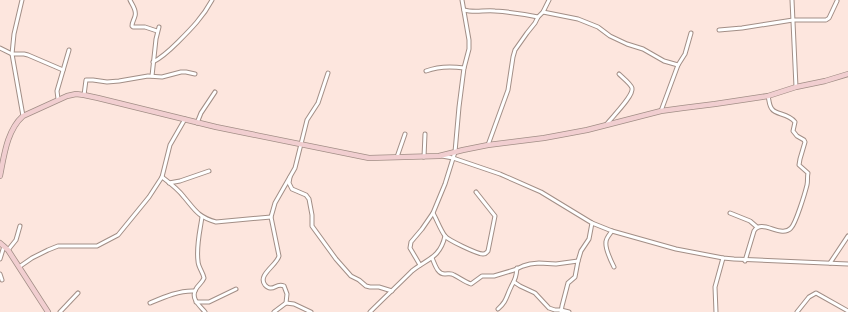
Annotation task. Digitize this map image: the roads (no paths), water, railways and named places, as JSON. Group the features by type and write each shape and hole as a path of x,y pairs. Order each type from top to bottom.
{"main road":[{"path":"0,176 7,143 19,120 23,116 58,99 76,94 197,122 369,158 424,157 439,156 488,145 544,138 587,130 661,111 768,96 796,87 825,81 848,74"},
{"path":"4,247 19,267 48,312"}],"street":[{"path":"22,0 14,34 12,54 23,116"},
{"path":"130,0 136,14 132,26 144,27 157,31"},
{"path":"153,62 164,56 194,26 212,0"},
{"path":"420,265 410,248 410,244 433,213 445,184 455,152 464,68 469,49 469,40 462,0"},
{"path":"488,145 508,90 515,50 543,12 549,0"},
{"path":"792,0 796,87"},
{"path":"719,30 793,20 826,20 829,18 837,1"},
{"path":"464,10 470,12 493,10 538,17"},
{"path":"543,12 578,19 598,27 610,36 627,44 678,66"},
{"path":"152,76 157,31 159,26"},
{"path":"661,111 678,66 685,54 691,33"},
{"path":"0,48 12,54 28,55 63,70"},
{"path":"58,99 57,91 69,50"},
{"path":"426,71 436,67 464,68"},
{"path":"84,95 86,80 107,82 152,76 162,77 181,72 195,74"},
{"path":"286,303 287,294 284,286 281,285 271,289 265,286 263,280 268,271 278,260 279,256 272,217 275,203 295,168 307,120 318,103 328,73"},
{"path":"606,125 619,111 633,89 619,74"},
{"path":"197,122 201,113 215,92"},
{"path":"730,213 750,221 757,227 786,232 791,229 796,220 807,184 808,173 799,165 805,142 793,131 795,122 792,118 774,111 771,108 768,96"},
{"path":"19,267 32,258 58,246 97,246 118,235 162,177 170,145 185,119"},
{"path":"397,157 405,134"},
{"path":"424,157 425,134"},
{"path":"439,156 453,158 500,174 541,192 592,223 612,231 676,249 745,261 848,264"},
{"path":"169,183 180,181 209,171"},
{"path":"290,176 289,183 292,189 306,195 309,199 312,215 312,226 336,259 351,276 366,286 379,287 392,291"},
{"path":"162,177 183,196 202,217 207,220 216,222 272,217"},
{"path":"433,213 445,236 464,247 480,253 486,253 488,251 496,216 476,192"},
{"path":"202,217 197,259 204,278 196,289 194,297 196,302 205,312"},
{"path":"561,311 568,283 575,277 581,252 589,239 592,223"},
{"path":"0,259 4,247 16,240 20,226"},
{"path":"745,261 754,231 757,227"},
{"path":"612,231 607,238 606,247 614,267"},
{"path":"370,312 414,270 438,252 442,246 445,236"},
{"path":"830,264 848,236"},
{"path":"432,258 437,270 440,273 452,274 471,284 482,276 494,276 530,264 556,264 578,261"},
{"path":"716,312 715,287 724,258"},
{"path":"498,309 506,301 510,288 516,277 517,268"},
{"path":"0,274 2,280"},
{"path":"514,282 535,293 550,308 569,312"},
{"path":"196,302 209,302 236,289"},
{"path":"150,303 181,292 195,291"},
{"path":"60,312 78,293"},
{"path":"797,312 809,297 816,293 848,311"},
{"path":"274,312 286,303 294,304 311,312"}]}
